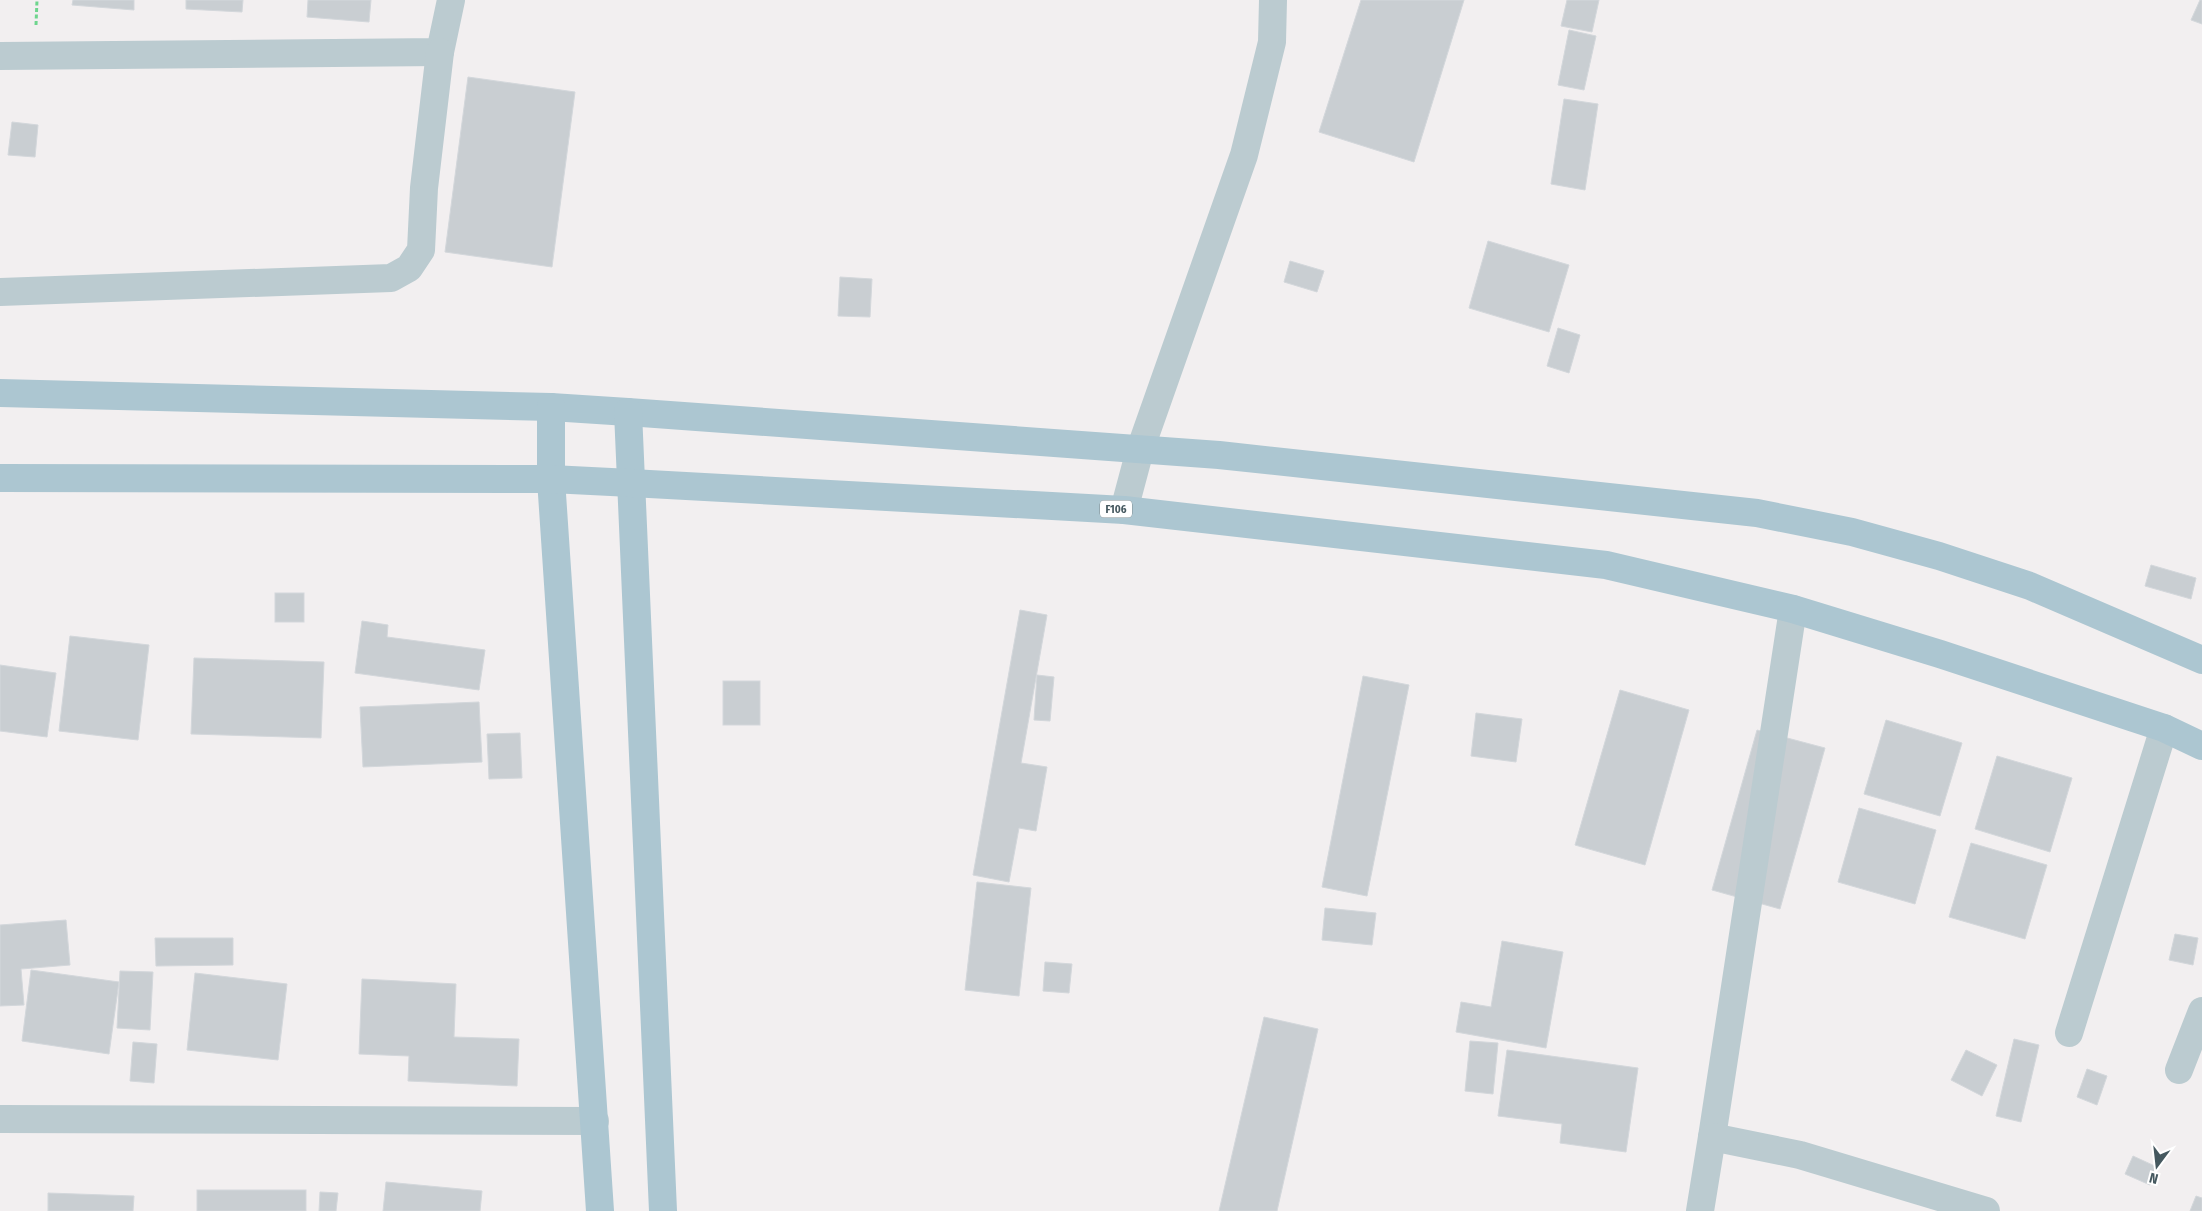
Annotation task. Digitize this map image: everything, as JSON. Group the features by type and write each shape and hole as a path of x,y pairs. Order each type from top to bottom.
{"main road":[{"path":"0,392 550,407 628,412 1238,458 1767,514 1852,532 1939,556 2030,586 2202,660"},
{"path":"550,407 550,479 600,1211"},
{"path":"628,412 663,1211"},
{"name":"F106","path":"0,478 550,479 631,483 1124,510 1606,565 1794,609 1940,654 2164,728 2202,746"}],"street":[{"path":"0,292 391,278 409,268 421,250 424,188 440,52 451,0"},
{"path":"1124,510 1140,450 1244,155 1272,42 1274,0"},
{"path":"0,56 440,52"},
{"path":"1700,1211 1794,609"},
{"path":"2069,1033 2164,728"},
{"path":"2179,1070 2202,1011"},
{"path":"0,1119 595,1120"},
{"path":"1712,1136 1800,1155 1986,1211"}],"building":[{"path":"73,0 134,0 134,10 72,5"},
{"path":"186,0 243,0 242,12 186,9"},
{"path":"308,0 371,0 369,22 307,17"},
{"path":"1361,0 1464,0 1414,162 1319,132"},
{"path":"1567,0 1599,0 1592,32 1561,26"},
{"path":"2200,0 2202,0 2202,24 2191,20"},
{"path":"1569,30 1596,36 1584,90 1558,85"},
{"path":"468,77 575,92 552,267 445,252"},
{"path":"1564,99 1598,104 1585,190 1551,184"},
{"path":"12,122 38,125 35,157 8,155"},
{"path":"1488,241 1569,265 1549,332 1469,308"},
{"path":"1290,261 1324,271 1317,292 1284,282"},
{"path":"840,277 872,279 870,317 838,316"},
{"path":"1558,328 1580,335 1569,373 1547,366"},
{"path":"2151,565 2196,578 2191,599 2145,586"},
{"path":"275,593 304,593 304,622 275,622"},
{"path":"1020,610 1047,615 1021,763 1047,767 1036,831 1019,828 1009,882 973,875"},
{"path":"362,621 388,625 387,637 485,650 479,690 355,673"},
{"path":"70,636 149,645 138,740 59,731"},
{"path":"194,658 324,662 321,738 191,734"},
{"path":"0,665 56,673 47,737 0,731"},
{"path":"1037,675 1054,677 1050,721 1034,720"},
{"path":"1363,676 1409,685 1367,896 1322,887"},
{"path":"723,681 760,681 760,725 723,725"},
{"path":"1620,690 1689,710 1645,865 1575,845"},
{"path":"479,702 482,762 363,767 360,707"},
{"path":"1476,713 1522,719 1516,762 1471,756"},
{"path":"1886,720 1962,743 1940,816 1864,794"},
{"path":"1757,730 1825,748 1780,909 1712,890"},
{"path":"520,733 522,778 489,779 487,734"},
{"path":"1997,756 2072,778 2050,852 1975,829"},
{"path":"1859,808 1936,830 1915,904 1838,882"},
{"path":"1971,843 2047,865 2025,939 1949,917"},
{"path":"977,882 1031,888 1019,996 965,990"},
{"path":"1325,908 1376,913 1372,945 1322,940"},
{"path":"66,920 70,965 21,969 24,1005 0,1006 0,925"},
{"path":"2175,934 2198,938 2193,965 2169,960"},
{"path":"155,938 233,938 233,965 156,966"},
{"path":"1502,941 1563,952 1546,1048 1456,1032 1461,1002 1491,1007"},
{"path":"1045,962 1072,964 1069,993 1043,991"},
{"path":"31,970 119,982 109,1054 22,1041"},
{"path":"120,971 153,972 150,1030 117,1028"},
{"path":"195,973 287,984 278,1060 187,1050"},
{"path":"362,979 456,984 454,1037 519,1039 517,1086 408,1081 409,1056 359,1054"},
{"path":"1264,1017 1318,1029 1277,1211 1219,1211"},
{"path":"2014,1039 2039,1045 2021,1122 1996,1116"},
{"path":"1470,1041 1498,1043 1493,1094 1465,1091"},
{"path":"133,1042 157,1044 154,1083 130,1081"},
{"path":"1507,1050 1638,1068 1626,1152 1560,1143 1562,1124 1498,1116"},
{"path":"1966,1050 1997,1065 1982,1096 1951,1080"},
{"path":"2087,1069 2107,1076 2097,1105 2077,1097"},
{"path":"2133,1156 2157,1167 2150,1185 2125,1174"},
{"path":"386,1182 482,1191 480,1211 383,1211"},
{"path":"197,1190 306,1190 306,1211 197,1211"},
{"path":"320,1192 338,1193 336,1211 319,1211"},
{"path":"48,1193 134,1196 133,1211 48,1211"},
{"path":"2196,1196 2202,1198 2202,1211 2190,1211"}]}
